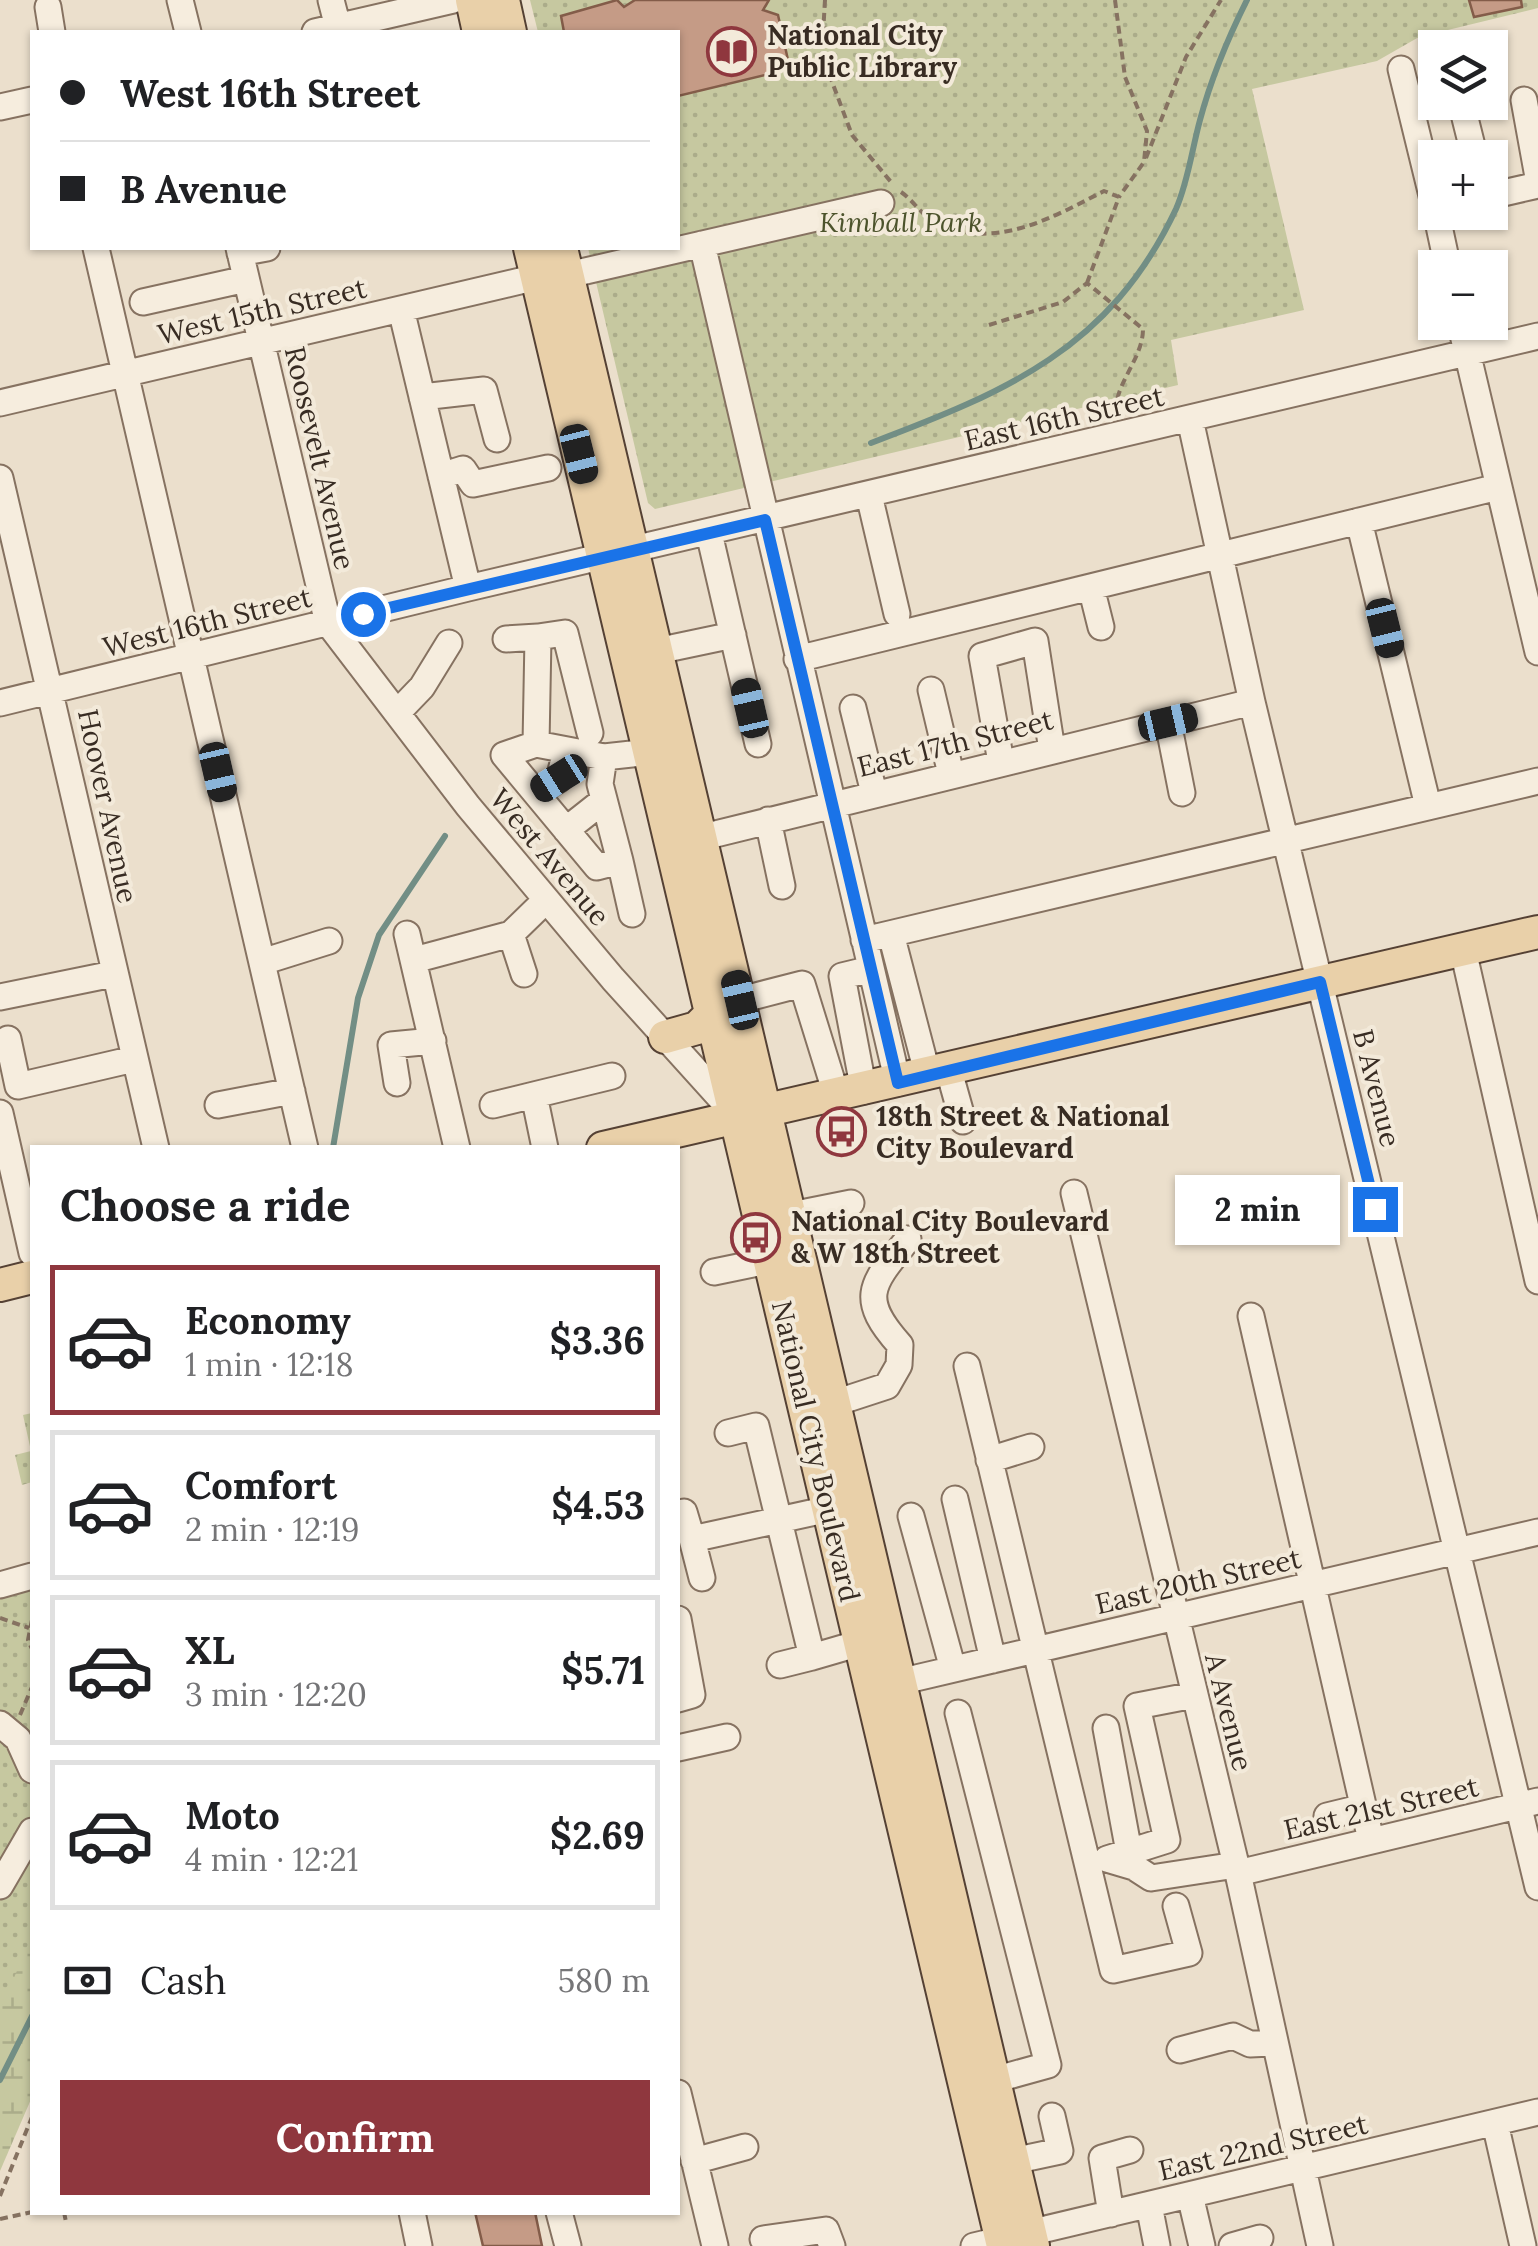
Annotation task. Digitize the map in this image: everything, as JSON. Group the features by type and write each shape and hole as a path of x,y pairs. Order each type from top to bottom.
{"main road":[{"path":"472,0 479,30"},
{"path":"503,0 510,30"},
{"name":"National City Boulevard","path":"549,262 618,554 650,752 687,841"},
{"name":"National City Boulevard","path":"618,554 657,652 687,841 753,1115 772,1260 860,1643 885,1685 1013,2162 1008,2242"},
{"path":"618,1145 1538,932"},
{"path":"665,1038 697,1028 727,1006"},
{"name":"National City Boulevard","path":"753,1115 791,1215 835,1402 885,1685 1008,2242"},
{"path":"0,1285 30,1278"}],"street":[{"path":"180,0 188,30"},
{"path":"332,0 326,30 453,0"},
{"path":"1401,69 1419,140"},
{"path":"0,107 30,100"},
{"path":"1524,100 1538,177"},
{"path":"1508,192 1538,185"},
{"name":"West 15th Street","path":"680,247 882,203"},
{"path":"702,244 871,969 925,1076 963,1121"},
{"path":"96,250 304,1145"},
{"name":"Roosevelt Avenue","path":"240,250 328,623"},
{"name":"West 15th Street","path":"0,403 401,308 549,262 651,250"},
{"path":"143,302 246,279"},
{"path":"401,308 468,588"},
{"name":"East 16th Street","path":"618,554 1538,336"},
{"path":"1463,340 1534,617 1538,652"},
{"path":"422,397 484,390 497,440"},
{"name":"B Avenue","path":"1190,419 1252,702 1457,1552 1529,1803 1538,1887"},
{"path":"442,476 462,470 474,484 548,468"},
{"name":"Hoover Avenue","path":"0,478 155,1145"},
{"path":"797,659 1498,487"},
{"path":"869,495 898,614"},
{"path":"1359,521 1428,806"},
{"path":"709,533 758,744"},
{"name":"West 16th Street","path":"0,703 618,554"},
{"path":"1091,587 1101,627"},
{"name":"West Avenue","path":"328,623 546,900 665,1038 753,1115"},
{"path":"506,640 565,633 590,733"},
{"path":"657,652 733,634"},
{"path":"536,744 538,637"},
{"path":"1001,762 982,656 1036,641 1052,750"},
{"path":"397,713 422,687 449,643"},
{"path":"931,690 950,774"},
{"name":"East 17th Street","path":"687,841 1252,702"},
{"path":"854,708 874,794"},
{"path":"1168,722 1182,793"},
{"path":"620,860 597,867 504,755 536,744 604,757 650,752"},
{"path":"536,793 559,778 566,751"},
{"path":"604,757 600,784 632,914"},
{"path":"864,940 1287,837 1538,781"},
{"path":"566,830 604,800"},
{"path":"768,820 782,886"},
{"path":"414,960 511,934 546,900"},
{"path":"408,934 456,1145"},
{"path":"511,934 524,974"},
{"path":"891,934 925,1076"},
{"path":"262,962 330,941"},
{"path":"1462,950 1538,1280"},
{"path":"850,1094 842,976 871,969"},
{"path":"0,997 113,974"},
{"path":"727,1006 802,984 850,1094"},
{"path":"8,1039 18,1086 134,1059"},
{"path":"397,1083 391,1045 432,1040"},
{"path":"493,1105 612,1076"},
{"path":"218,1106 292,1091"},
{"path":"534,1094 544,1145"},
{"path":"0,1113 30,1244"},
{"name":"A Avenue","path":"1074,1193 1237,1869 1320,2246"},
{"path":"791,1215 852,1204"},
{"path":"835,1402 886,1386 899,1364 900,1345 877,1319 873,1293 908,1239"},
{"path":"714,1272 772,1260"},
{"path":"1251,1316 1372,1840"},
{"path":"967,1366 1034,1651 1108,1858"},
{"path":"728,1433 756,1426 812,1656"},
{"path":"989,1460 1031,1447"},
{"path":"955,1499 993,1660"},
{"path":"692,1538 829,1509"},
{"path":"680,1513 684,1512 702,1578"},
{"path":"911,1516 953,1670"},
{"name":"East 20th Street","path":"885,1685 1538,1532"},
{"path":"0,1585 30,1577"},
{"path":"680,1630 692,1695 680,1698"},
{"path":"780,1664 860,1643"},
{"path":"1108,1858 1166,1840 1137,1706 1194,1695"},
{"path":"958,1712 1048,2065 994,2080"},
{"path":"0,1724 18,1739 30,1766"},
{"path":"1106,1728 1114,1970 1189,1953 1176,1906"},
{"path":"680,1748 727,1737"},
{"name":"East 21st Street","path":"1108,1858 1134,1867 1150,1878 1237,1869 1529,1803"},
{"path":"1327,1816 1364,1807"},
{"path":"0,1886 30,1835"},
{"path":"1180,2050 1233,2036 1250,2044 1274,2043"},
{"path":"680,2102 715,2246"},
{"name":"East 22nd Street","path":"1008,2242 1538,2112"},
{"path":"1013,2162 1060,2151 1052,2116"},
{"path":"1494,2123 1523,2246"},
{"path":"694,2161 745,2147"},
{"path":"1111,2214 1102,2158 1130,2150"},
{"path":"1190,2195 1202,2246"},
{"path":"1149,2205 1157,2246"},
{"path":"413,2215 419,2246"},
{"path":"560,2215 568,2246"},
{"path":"763,2239 826,2230 832,2246"},
{"path":"1232,2246 1260,2238"}],"path":[{"path":"825,0 822,68 831,78 841,115 870,160 931,221 972,237 1044,222 1104,191 1119,197"},
{"path":"1115,0 1125,77 1147,131 1144,162"},
{"path":"988,325 1064,302 1087,284 1119,197 1144,162 1186,57 1221,0"},
{"path":"1087,284 1142,329 1143,343 1118,390 1116,405"},
{"path":"0,1618 28,1628"},
{"path":"30,1624 30,1638"},
{"path":"0,2196 30,2122"},
{"path":"0,2219 30,2212"},
{"path":"65,2215 66,2222"}],"green space":[{"name":"Kimball Park","path":"530,0 1538,0 1538,8 1448,30 1418,30 1418,38 1377,61 1252,89 1304,310 1171,340 1178,385 655,509 648,503 588,250 680,250 680,30 538,30"},
{"path":"30,1413 30,1446 23,1415"},
{"path":"30,1451 30,1483 22,1485 15,1455"},
{"path":"30,1566 30,1941 0,2010 0,1573"},
{"path":"30,1912 30,2102 0,2171 0,1970"}],"building":[{"name":"National City Public Library","path":"617,0 624,7 635,0 769,0 763,10 778,15 790,69 680,96 680,30 564,30 561,16"},
{"path":"1469,0 1521,0 1522,7 1474,17"},
{"path":"476,2215 536,2215 542,2246 483,2246"}],"waterway":[{"path":"871,443 966,405 1009,383 1086,331 1119,297 1149,257 1176,209 1209,89 1247,0"},
{"path":"334,1145 358,998 379,935 445,836"},
{"path":"0,2080 30,2020"}],"place":[{"name":"National City Public Library","path":"732,51"},
{"name":"18th Street & National City Boulevard","path":"841,1132"},
{"name":"National City Boulevard & W 18th Street","path":"756,1237"}],"route":[{"path":"363,614 765,520 898,1083 1320,982 1375,1209"}]}
